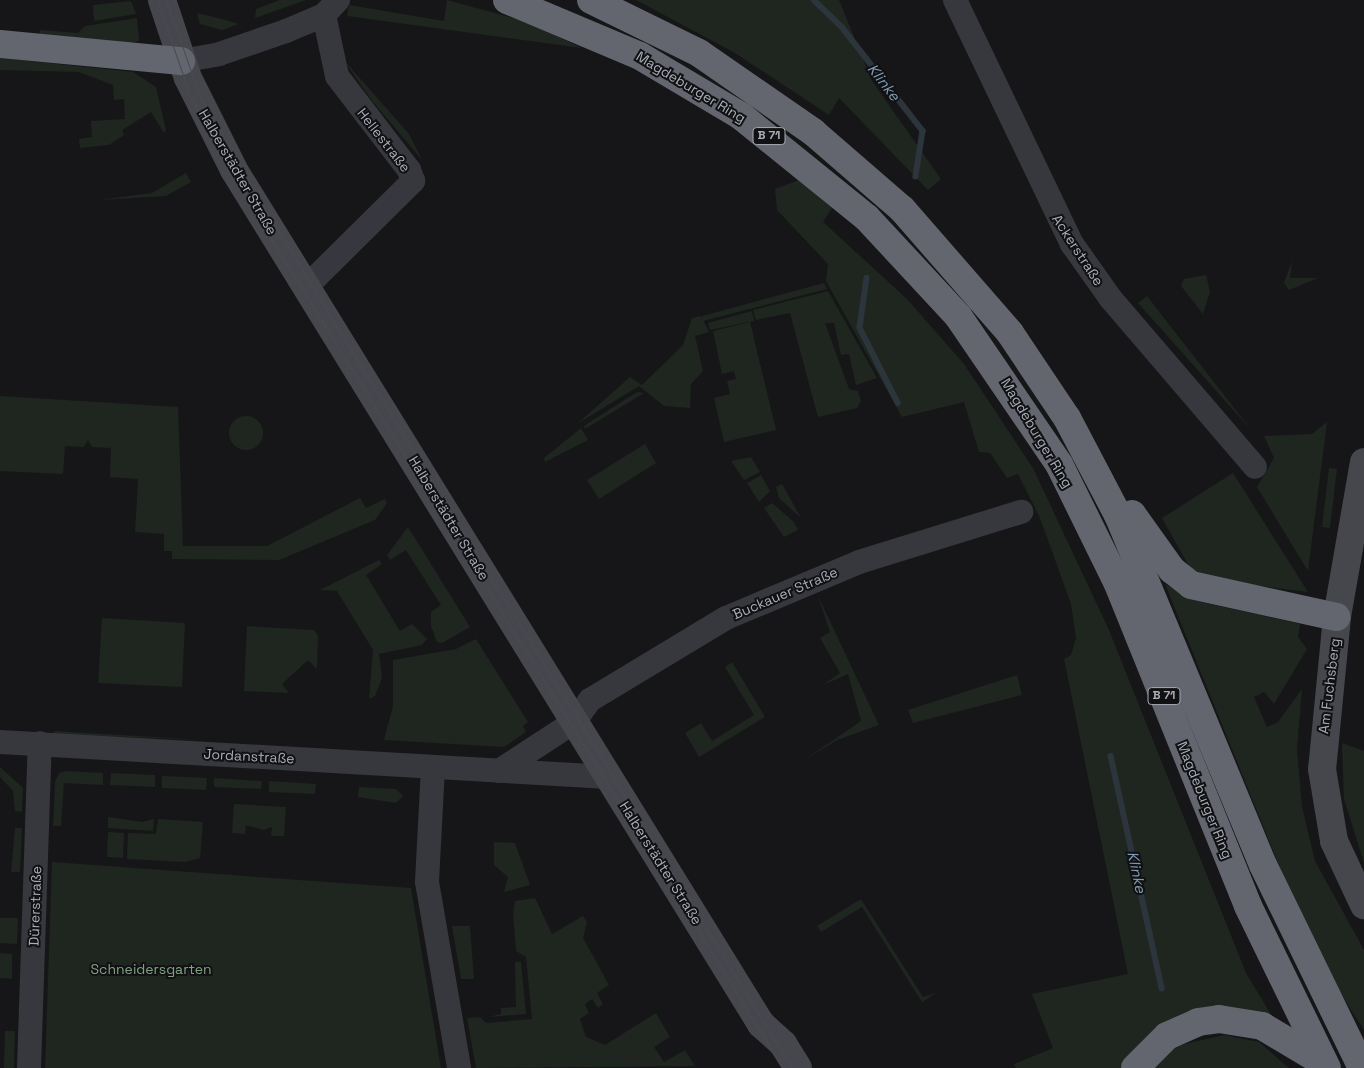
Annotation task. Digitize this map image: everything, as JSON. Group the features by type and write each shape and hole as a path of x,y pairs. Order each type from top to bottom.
{"highway":[{"name":"Magdeburger Ring","path":"507,0 640,56 741,116 867,218 958,316 1059,464 1118,584 1248,906 1325,1066"},
{"name":"B 71","path":"591,0 699,53 786,111 859,169 976,290 1049,389 1084,448 1149,583 1286,918 1362,1068"},
{"path":"0,44 181,60"},
{"path":"1084,448 1180,578 1208,591 1337,617"},
{"path":"1135,1068 1151,1048 1173,1033 1219,1019 1262,1026 1325,1066"}],"main road":[{"name":"Halberstädter Straße","path":"162,0 181,60 210,128 306,287 761,1024 783,1044 798,1068"},
{"name":"Am Fuchsberg","path":"1363,477 1337,617 1323,734 1323,793 1334,841 1364,904"},
{"name":"Halberstädter Straße","path":"761,1024 765,1050 776,1068"}],"street":[{"name":"Ackerstraße","path":"955,0 1072,244 1107,294 1255,466"},
{"name":"Hellestraße","path":"181,60 219,54 331,8 337,76 409,170 413,181 306,287"},
{"name":"Buckauer Straße","path":"574,722 590,700 734,614 859,562 1021,512"},
{"path":"499,771 574,722"},
{"name":"Jordanstraße","path":"0,742 608,777"},
{"name":"Dürerstraße","path":"29,1068 40,744"},
{"path":"433,767 427,882 459,1068"}],"green space":[{"path":"280,0 306,0 255,18 256,9"},
{"path":"447,0 524,21 582,48 347,16 349,5 444,21"},
{"path":"636,0 839,0 872,81 941,179 928,190 839,98 829,115 735,53"},
{"path":"131,1 136,14 94,21 93,5"},
{"path":"197,13 239,24 222,30 200,24"},
{"path":"137,18 139,41 119,46 40,39 40,30 78,33 85,26"},
{"path":"0,58 133,72 156,87 166,130 164,133 151,112 122,130 124,135 109,145 80,148 79,139 92,137 91,121 125,119 124,99 114,100 113,85 79,72 0,70"},
{"path":"342,58 409,134 422,160 373,102"},
{"path":"186,173 191,182 166,196 99,200 152,193"},
{"path":"799,180 832,208 823,222 907,299 964,364 1033,468 1109,630 1246,973 1273,1018 1242,1010 1125,1068 1016,1068 1014,1064 1053,1048 1032,994 1128,974 1064,659 1071,655 1076,638 1071,604 1040,518 1018,474 1007,478 990,453 979,452 964,402 902,417 826,281 828,264 777,210 775,189"},
{"path":"1292,261 1290,278 1318,278 1289,290 1284,283"},
{"path":"1206,275 1210,292 1203,314 1181,286 1184,279"},
{"path":"824,283 827,289 703,321 702,316"},
{"path":"828,291 877,378 856,385 849,354 841,355 834,323 825,323 849,389 858,391 861,401 857,408 818,417 790,313 756,320 753,310"},
{"path":"1147,296 1252,431 1138,303"},
{"path":"752,311 754,321 710,330 708,323"},
{"path":"701,316 709,332 695,336 703,371 691,384 690,408 664,406 639,386 577,424 630,377 642,385 683,345 692,318"},
{"path":"750,322 776,430 724,442 714,398 730,394 727,381 736,379 734,371 722,374 713,331"},
{"path":"637,392 644,393 585,429 584,426"},
{"path":"0,396 178,407 183,546 267,546 360,498 366,508 385,499 387,503 375,520 279,560 172,559 172,551 164,551 164,534 135,532 138,479 110,477 111,448 92,447 88,440 84,447 65,446 63,474 0,471"},
{"path":"246,416 253,417 258,421 262,426 262,440 258,445 253,449 246,450 239,449 234,445 230,440 229,433 230,426 234,421 239,417"},
{"path":"1327,422 1308,571 1257,487 1274,458 1264,436 1312,434"},
{"path":"581,428 588,440 545,462 544,458"},
{"path":"645,444 656,463 599,499 587,480"},
{"path":"751,457 760,472 744,480 731,461"},
{"path":"1329,468 1337,469 1330,528 1322,527"},
{"path":"1233,473 1308,592 1214,580 1190,568 1162,518"},
{"path":"761,475 770,491 759,502 747,483"},
{"path":"782,484 801,518 779,498 776,487"},
{"path":"772,503 794,522 798,530 784,537 764,508"},
{"path":"408,527 470,627 442,643 437,642 431,626 431,612 441,605 406,550 390,560 387,555"},
{"path":"379,560 382,564 366,575 400,631 412,624 427,639 422,645 379,654 382,678 375,696 369,699 373,650 337,591 320,590"},
{"path":"1165,584 1197,601 1300,624 1298,637 1307,649 1274,704 1264,692 1254,697 1267,727 1278,722 1302,689 1297,748 1302,807 1315,861 1364,950 1364,1030 1315,954"},
{"path":"818,596 879,725 837,740 803,761 861,721 848,674 823,685 840,673 820,638 830,632"},
{"path":"102,618 185,623 182,687 98,683"},
{"path":"247,626 314,630 318,636 317,669 308,660 282,684 289,693 244,691"},
{"path":"476,639 528,722 523,726 526,732 504,747 384,740 393,706 393,660 456,649"},
{"path":"732,662 765,717 699,757 685,733 701,723 712,741 754,715 725,667"},
{"path":"1017,675 1022,695 913,723 908,710"},
{"path":"54,731 205,740 54,734"},
{"path":"1342,743 1364,751 1364,863 1344,799"},
{"path":"0,767 23,788 22,812 15,811 13,791 0,777"},
{"path":"67,771 103,773 103,785 64,783 61,826 53,826 55,782 59,773"},
{"path":"111,773 155,775 155,787 110,785"},
{"path":"162,776 207,778 206,790 162,788"},
{"path":"214,778 262,781 261,789 214,787"},
{"path":"269,781 316,784 315,794 269,792"},
{"path":"359,787 396,789 403,796 396,803 358,797"},
{"path":"234,804 286,807 284,836 271,836 272,827 263,830 246,825 245,834 232,833"},
{"path":"108,817 142,822 154,819 153,831 108,828"},
{"path":"158,819 203,822 200,858 185,862 127,859 128,833 156,834"},
{"path":"15,828 22,828 20,872 11,872"},
{"path":"108,832 124,833 123,858 107,857"},
{"path":"494,842 515,843 530,885 504,892 508,877 494,865"},
{"name":"Schneidersgarten","path":"52,862 411,888 441,1068 45,1068"},
{"path":"535,898 552,934 583,916 587,922 583,938 609,985 597,993 603,1004 598,1008 592,999 585,1004 589,1013 580,1019 586,1037 605,1045 656,1013 670,1037 654,1047 664,1062 685,1050 695,1066 476,1068 467,1018 480,1017 486,1023 532,1019 526,957 516,951 513,913 515,901"},
{"path":"861,899 923,997 936,993 922,1002 862,907 821,932 817,926"},
{"path":"0,918 18,918 17,944 0,943"},
{"path":"452,926 470,926 474,979 461,979"},
{"path":"0,953 12,954 12,979 0,978"},
{"path":"515,962 521,962 526,1014 488,1017 501,1014 501,1008 516,1007"},
{"path":"5,1031 15,1031 14,1068 4,1068"},
{"path":"1224,1035 1259,1042 1289,1068 1149,1068 1176,1046"}],"waterway":[{"name":"Klinke","path":"814,0 842,27 923,131 916,176"},
{"name":"Klinke","path":"867,278 860,328 898,403"},
{"name":"Klinke","path":"1111,756 1162,988"}],"tram line":[{"path":"157,0 191,98 230,172 783,1068"},
{"path":"166,0 199,94 234,159 792,1068"}]}
